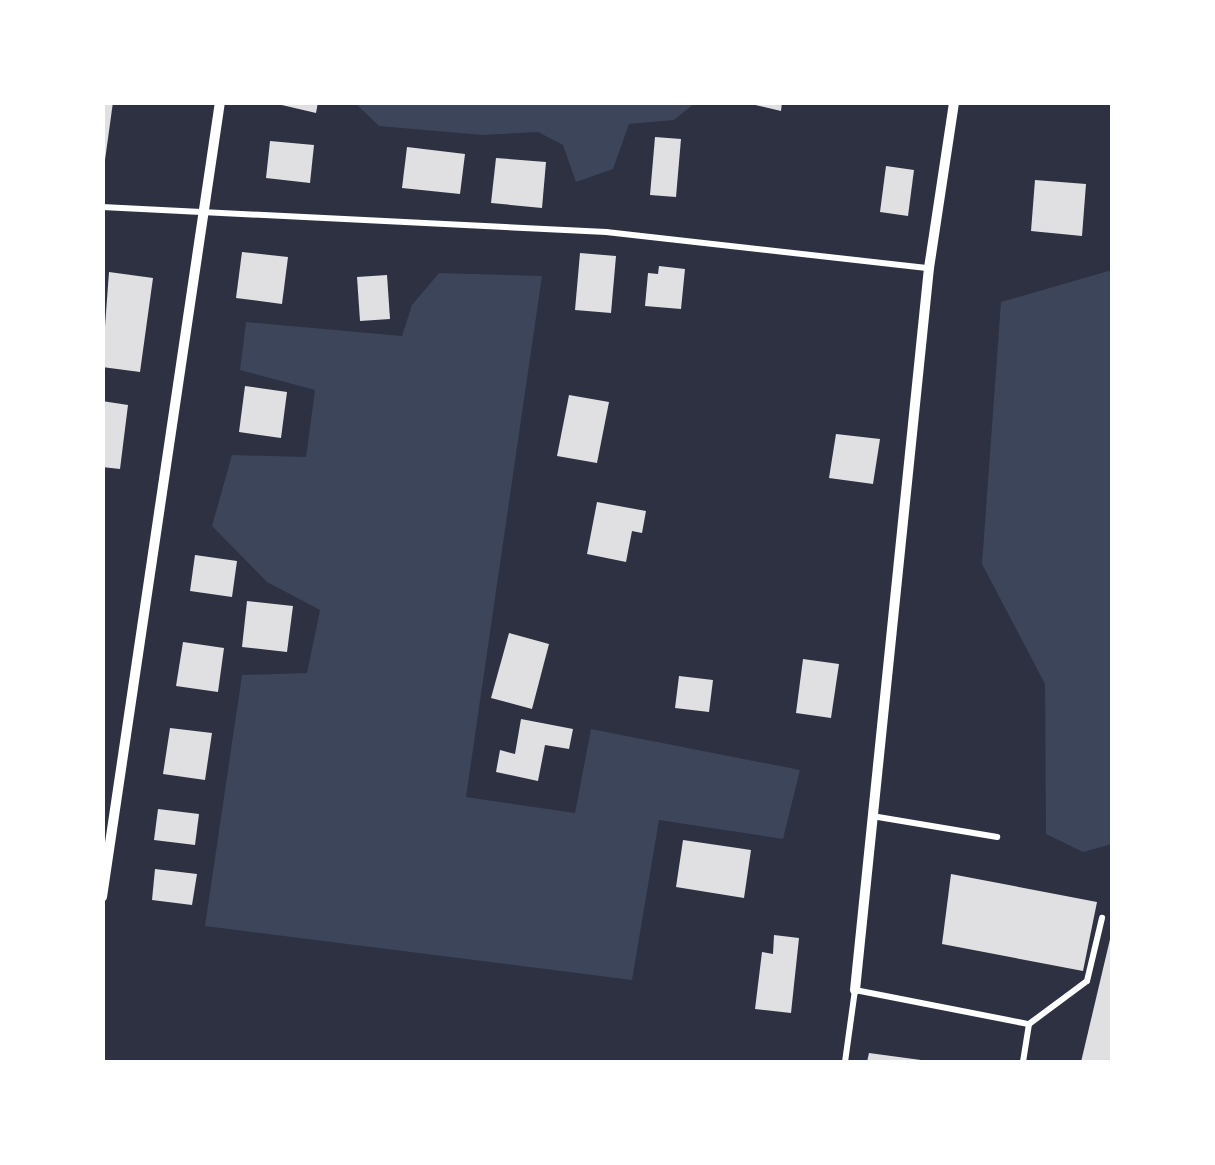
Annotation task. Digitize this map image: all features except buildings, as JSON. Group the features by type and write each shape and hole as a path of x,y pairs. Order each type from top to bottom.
{"street":[{"path":"102,897 220,102"},
{"path":"855,990 929,268 954,102"}],"lane":[{"path":"102,208 206,216 606,232 929,268"},
{"path":"871,816 997,837"},
{"path":"1023,1062 1029,1024 1087,982 1102,918"},
{"path":"845,1062 855,990 1029,1024"}],"shaded area":[{"path":"354,102 695,103 674,120 629,124 613,169 576,182 563,145 538,132 482,135 379,126"},
{"path":"1112,270 1112,844 1083,852 1046,834 1045,684 982,564 1001,302"},
{"path":"439,273 542,276 466,797 575,813 591,729 800,770 783,839 659,820 632,980 205,926 242,675 307,673 320,610 267,582 212,526 232,455 306,457 315,390 240,370 246,322 402,336 412,305"}]}
